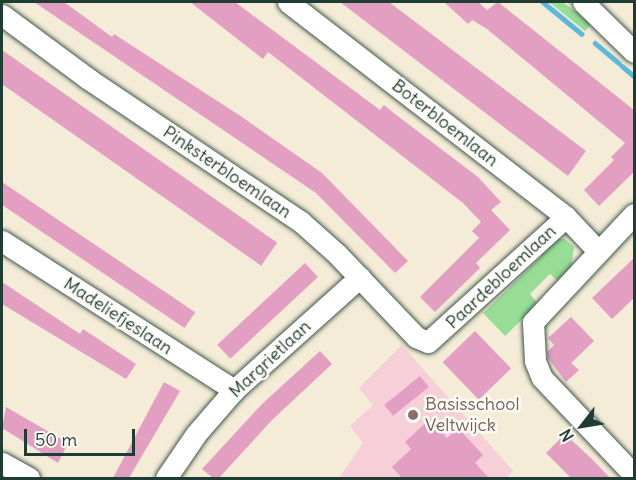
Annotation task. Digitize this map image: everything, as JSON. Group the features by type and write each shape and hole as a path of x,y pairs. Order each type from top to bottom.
{"street":[{"name":"Boterbloemlaan","path":"288,2 566,217 598,251"},
{"path":"584,2 634,52"},
{"name":"Pinksterbloemlaan","path":"2,15 87,78 300,221 360,277 416,337 428,342 436,338"},
{"path":"634,214 533,322 535,360 542,378 634,475"},
{"name":"Paardebloemlaan","path":"436,338 566,217"},
{"name":"Madeliefjeslaan","path":"2,241 234,390"},
{"name":"Margrietlaan","path":"166,478 196,434 234,390 360,277"},
{"path":"2,463 29,478"}],"shaded area":[{"name":"Basisschool Veltwijck","path":"402,345 513,471 506,478 339,478 363,443 350,426 373,405 359,388"}],"green space":[{"path":"549,2 563,2 591,24 585,31"},
{"path":"558,239 565,239 574,247 571,268 559,282 550,274 530,294 538,304 505,336 483,313 542,256 537,250"}],"building":[{"path":"34,2 64,2 112,37 114,34 242,117 322,173 408,261 395,273 316,193"},
{"path":"190,2 235,2 380,110 384,105 478,177 501,202 491,210 510,230 476,263 480,268 435,312 420,297 479,238 472,231 481,222 463,203 268,52 263,59"},
{"path":"340,2 389,2 586,151 568,176"},
{"path":"444,2 478,2 487,10 498,2 634,110 634,172 599,206 584,190 614,160 611,157 625,143 487,29 472,20 468,24"},
{"path":"2,50 277,243 261,266 2,84"},
{"path":"2,182 195,312 185,328 2,205"},
{"path":"634,258 634,298 612,319 592,298"},
{"path":"305,263 318,277 230,359 217,345"},
{"path":"2,282 80,334 83,329 136,364 126,379 2,304"},
{"path":"571,317 594,341 571,363 579,370 566,382 548,358 547,352 554,345 548,338"},
{"path":"475,331 511,368 479,400 443,362"},
{"path":"320,351 332,364 272,420 219,478 213,478 202,469 262,404"},
{"path":"420,376 429,387 393,416 384,405"},
{"path":"164,382 180,391 129,478 113,478"},
{"path":"6,407 68,443 58,463 2,428"},
{"path":"430,419 447,438 458,428 483,455 475,463 489,478 402,478 392,467 411,449 405,442"},
{"path":"565,434 610,478 571,478 546,453"}],"waterway":[{"path":"543,2 582,34"},
{"path":"595,43 619,63"},
{"path":"622,66 634,76"}],"place":[{"name":"Basisschool Veltwijck","path":"413,415"}]}
